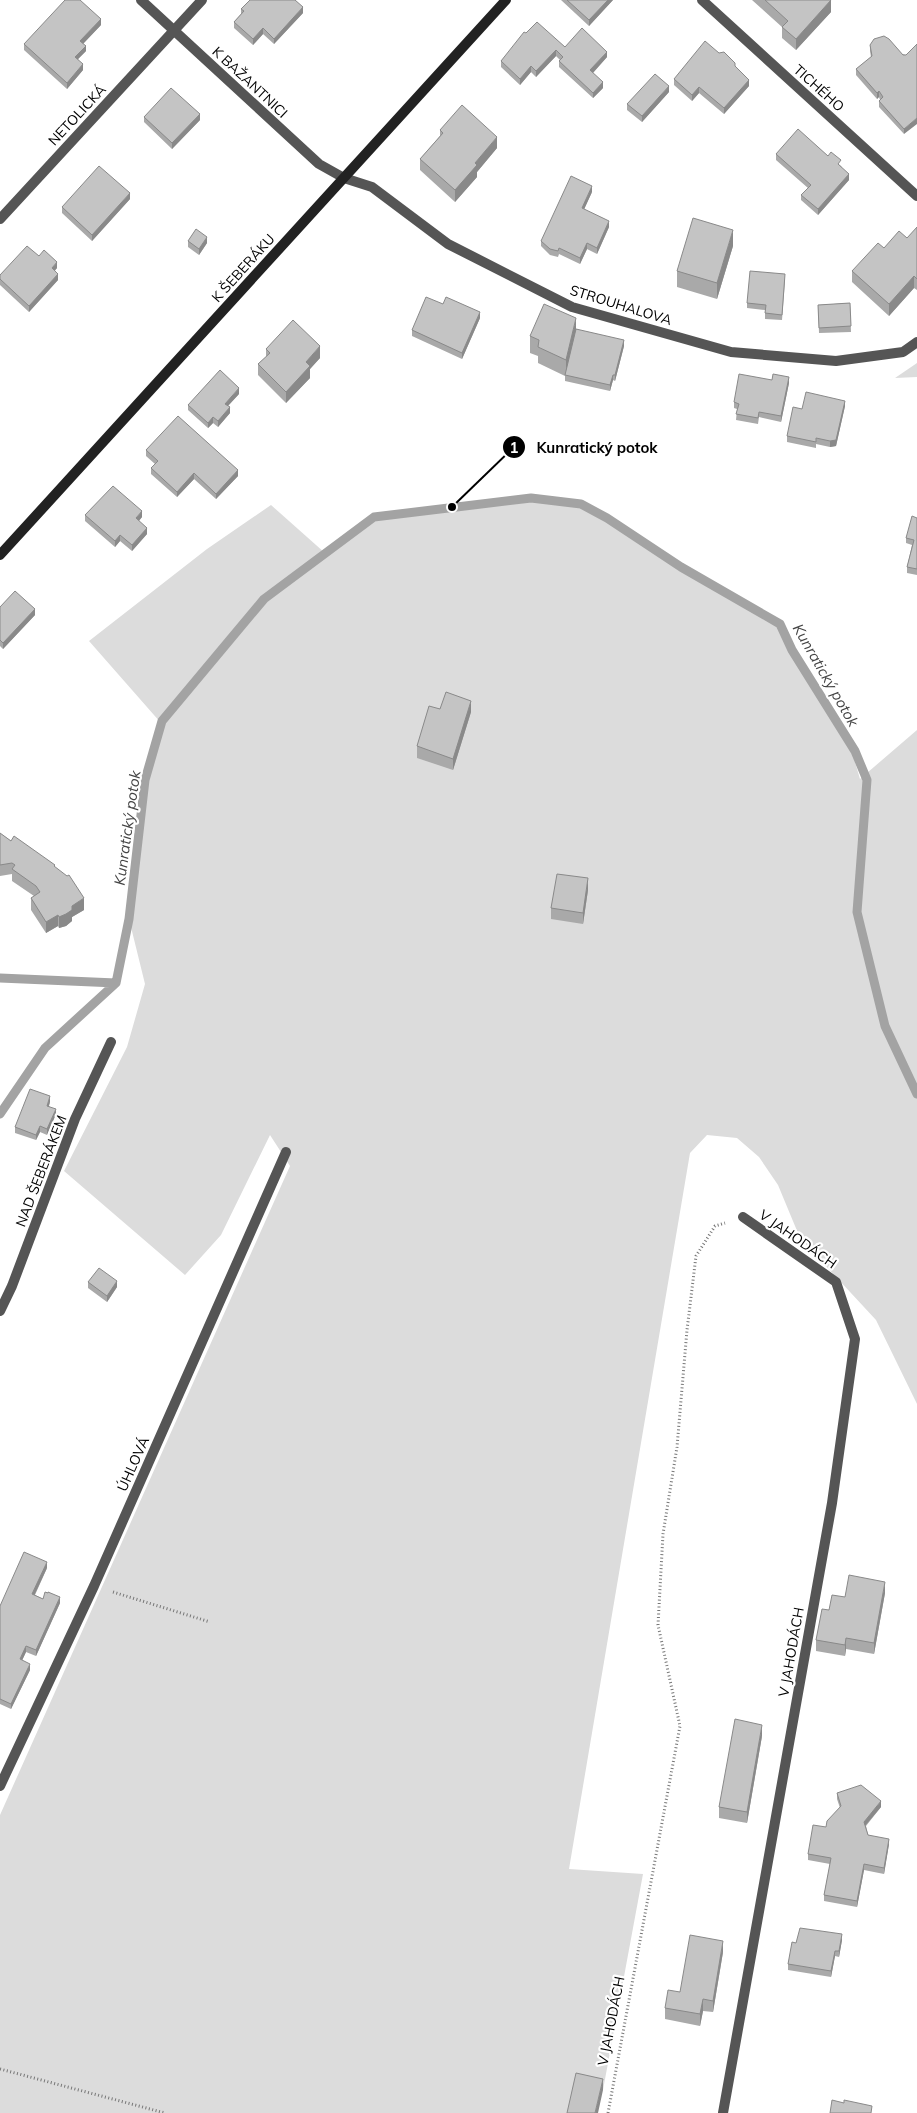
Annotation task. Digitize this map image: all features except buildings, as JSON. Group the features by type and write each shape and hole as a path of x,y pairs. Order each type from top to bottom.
{"street":[{"name":"K BAŽANTNICI","path":"141,0 319,164 344,178"},
{"name":"NETOLICKÁ","path":"0,218 202,0"},
{"name":"K ŠEBERÁKU","path":"0,555 506,0"},
{"name":"TICHÉHO","path":"702,0 917,196"},
{"name":"STROUHALOVA","path":"344,178 372,187 448,244 572,307 731,352 836,361 903,352 917,342"},
{"name":"NAD ŠEBERÁKEM","path":"0,1312 75,1119 111,1042"},
{"name":"ÚHLOVÁ","path":"0,1786 94,1586 286,1152"},
{"name":"V JAHODÁCH","path":"723,2113 832,1502 855,1339 836,1282 743,1217"}],"path":[{"name":"V JAHODÁCH","path":"608,2113 680,1726 658,1625 663,1534 677,1446 687,1330 696,1256 715,1226 743,1217"},
{"path":"94,1586 210,1622"},
{"path":"0,2069 165,2113"}],"shaded area":[{"path":"917,363 917,377 895,378"},
{"path":"531,498 580,505 780,624 850,745 860,779 917,730 917,1404 876,1320 800,1238 778,1185 759,1157 737,1138 707,1135 690,1153 569,1869 643,1874 603,2090 576,2084 570,2113 0,2113 0,1815 290,1166 270,1135 221,1235 185,1275 64,1171 127,1047 145,984 129,919 145,780 161,723 89,641 207,549 271,505 325,553 368,522 452,507"}],"waterway":[{"name":"Kunratický potok","path":"0,1114 45,1048 116,983 129,919 145,780 162,721 264,599 374,517 531,498 581,504 607,518 681,567 780,624 792,650 855,751 867,780 857,912 885,1026 917,1094"},
{"path":"0,978 116,983"}],"place":[{"name":"Kunratický potok","path":"452,507"}]}
